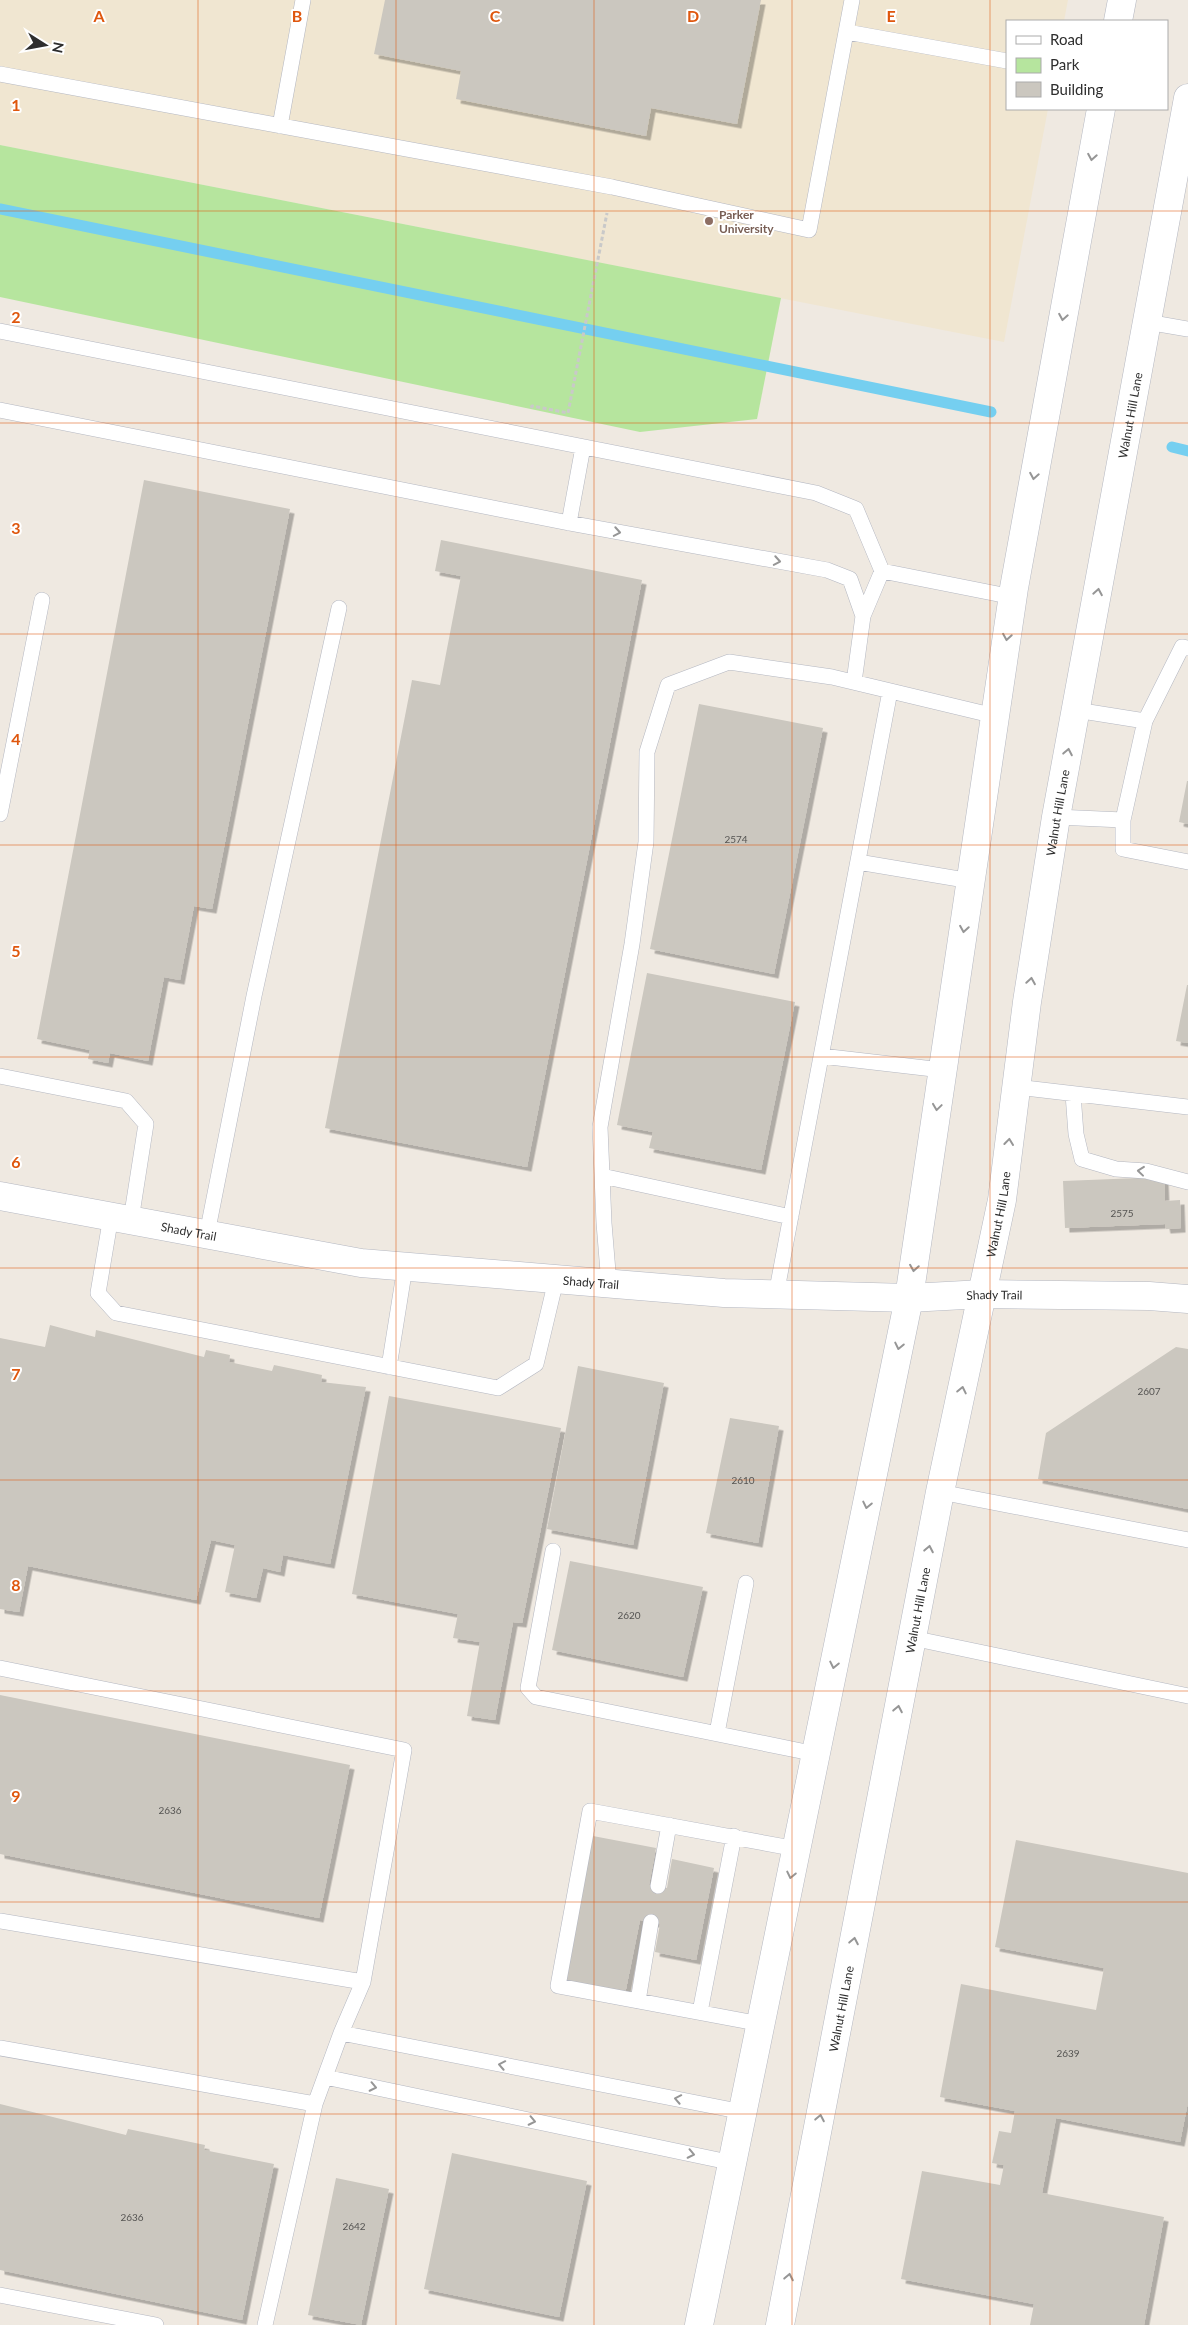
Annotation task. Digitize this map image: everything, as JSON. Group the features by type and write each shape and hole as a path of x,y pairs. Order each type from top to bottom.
{"main road":[{"path":"1118,20 1122,0"},
{"path":"1168,92 1188,97"},
{"name":"Walnut Hill Lane","path":"780,2325 940,1492 1002,1200 1016,1087 1056,817 1188,97"},
{"path":"699,2325 909,1298 1012,597 1101,110"},
{"name":"Shady Trail","path":"0,1196 361,1263 406,1267 724,1293 909,1298 983,1294 1149,1296 1188,1299"}],"lane":[{"path":"280,126 303,0"},
{"path":"0,74 612,187 809,230 852,0"},
{"path":"846,32 1006,61"},
{"path":"1147,322 1188,328"},
{"path":"0,331 816,493 856,509 882,571 863,616 854,682"},
{"path":"0,410 569,523 826,570 850,579 863,616"},
{"path":"569,523 584,447"},
{"path":"882,571 1012,597"},
{"path":"0,814 42,600"},
{"path":"207,1234 254,996 339,608"},
{"path":"1188,648 1182,647 1145,721 1123,820 1123,849 1188,862"},
{"path":"610,1284 600,1127 632,944 646,842 647,752 668,685 728,662 854,682 995,716"},
{"path":"776,1295 890,691"},
{"path":"1076,710 1145,721"},
{"path":"1056,817 1123,820"},
{"path":"858,862 971,881"},
{"path":"821,1056 942,1070"},
{"path":"0,1076 126,1101 146,1124 121,1218 98,1293 116,1313 498,1388 536,1364 556,1280"},
{"path":"1016,1087 1188,1107"},
{"path":"1073,1094 1076,1134 1082,1159 1116,1169 1146,1171 1188,1182"},
{"path":"602,1176 791,1218"},
{"path":"389,1367 406,1267"},
{"path":"940,1492 1188,1540"},
{"path":"553,1551 528,1688 536,1698 816,1754"},
{"path":"717,1733 746,1583"},
{"path":"912,1638 1188,1696"},
{"path":"0,1668 404,1750 363,1982 341,2033 315,2104 265,2325"},
{"path":"761,2024 558,1986 586,1830 590,1811 797,1849"},
{"path":"658,1886 665,1872 669,1825"},
{"path":"700,2012 705,1950 718,1882 734,1836"},
{"path":"0,1922 363,1982"},
{"path":"638,2001 653,1941 651,1922"},
{"path":"341,2033 743,2112"},
{"path":"0,2048 315,2104"},
{"path":"325,2077 733,2162"},
{"path":"0,2295 156,2325"}],"path":[{"path":"537,407 568,413 602,241"}],"shaded area":[{"name":"Parker University","path":"0,0 1068,0 1064,20 1006,20 1006,110 1048,110 1004,342 0,145"}],"green space":[{"path":"0,145 781,298 757,419 640,432 0,297"}],"building":[{"path":"385,0 761,0 737,124 651,108 646,136 456,99 461,71 374,54"},
{"path":"144,480 290,509 212,909 194,906 180,980 164,977 148,1061 110,1053 108,1063 88,1059 90,1050 37,1039"},
{"path":"441,540 642,580 527,1167 325,1128 412,680 440,685 461,576 435,571"},
{"path":"699,704 823,728 774,974 650,949"},
{"path":"1188,781 1188,824 1179,822"},
{"path":"647,973 795,1002 761,1170 649,1148 653,1132 617,1125"},
{"path":"1188,985 1188,1043 1176,1041"},
{"path":"1164,1177 1165,1201 1180,1200 1181,1228 1166,1229 1165,1224 1065,1228 1063,1181"},
{"path":"50,1325 95,1337 96,1330 204,1357 206,1350 230,1355 229,1362 272,1371 274,1365 322,1375 321,1382 366,1387 330,1564 283,1555 280,1572 263,1568 256,1598 225,1592 235,1545 211,1540 196,1600 28,1566 19,1612 0,1609 0,1338 45,1347"},
{"path":"1176,1347 1188,1349 1188,1509 1038,1479 1046,1433"},
{"path":"578,1366 664,1383 633,1545 547,1529"},
{"path":"389,1396 561,1428 522,1623 513,1622 495,1720 467,1716 480,1642 453,1638 458,1614 352,1594"},
{"path":"730,1418 779,1426 758,1543 706,1533"},
{"path":"570,1561 703,1587 683,1677 552,1650"},
{"path":"0,1695 350,1765 319,1918 0,1854"},
{"path":"593,1836 656,1848 649,1885 667,1888 672,1859 714,1868 696,1960 655,1952 660,1924 640,1920 625,1994 565,1982"},
{"path":"1016,1840 1188,1873 1188,2102 1180,2142 1056,2118 1042,2193 1164,2217 1144,2325 1030,2325 1034,2304 901,2279 922,2171 1000,2185 1004,2165 992,2163 999,2131 1011,2133 1015,2111 940,2097 961,1984 1096,2010 1104,1968 995,1947"},
{"path":"0,2104 126,2135 128,2129 205,2145 204,2150 274,2164 242,2320 0,2270"},
{"path":"452,2153 587,2181 559,2317 424,2289"},
{"path":"336,2178 389,2189 361,2325 308,2315"}],"waterway":[{"path":"0,209 991,412"},
{"path":"1172,447 1188,451"}],"place":[{"name":"Parker University","path":"709,221"}]}
